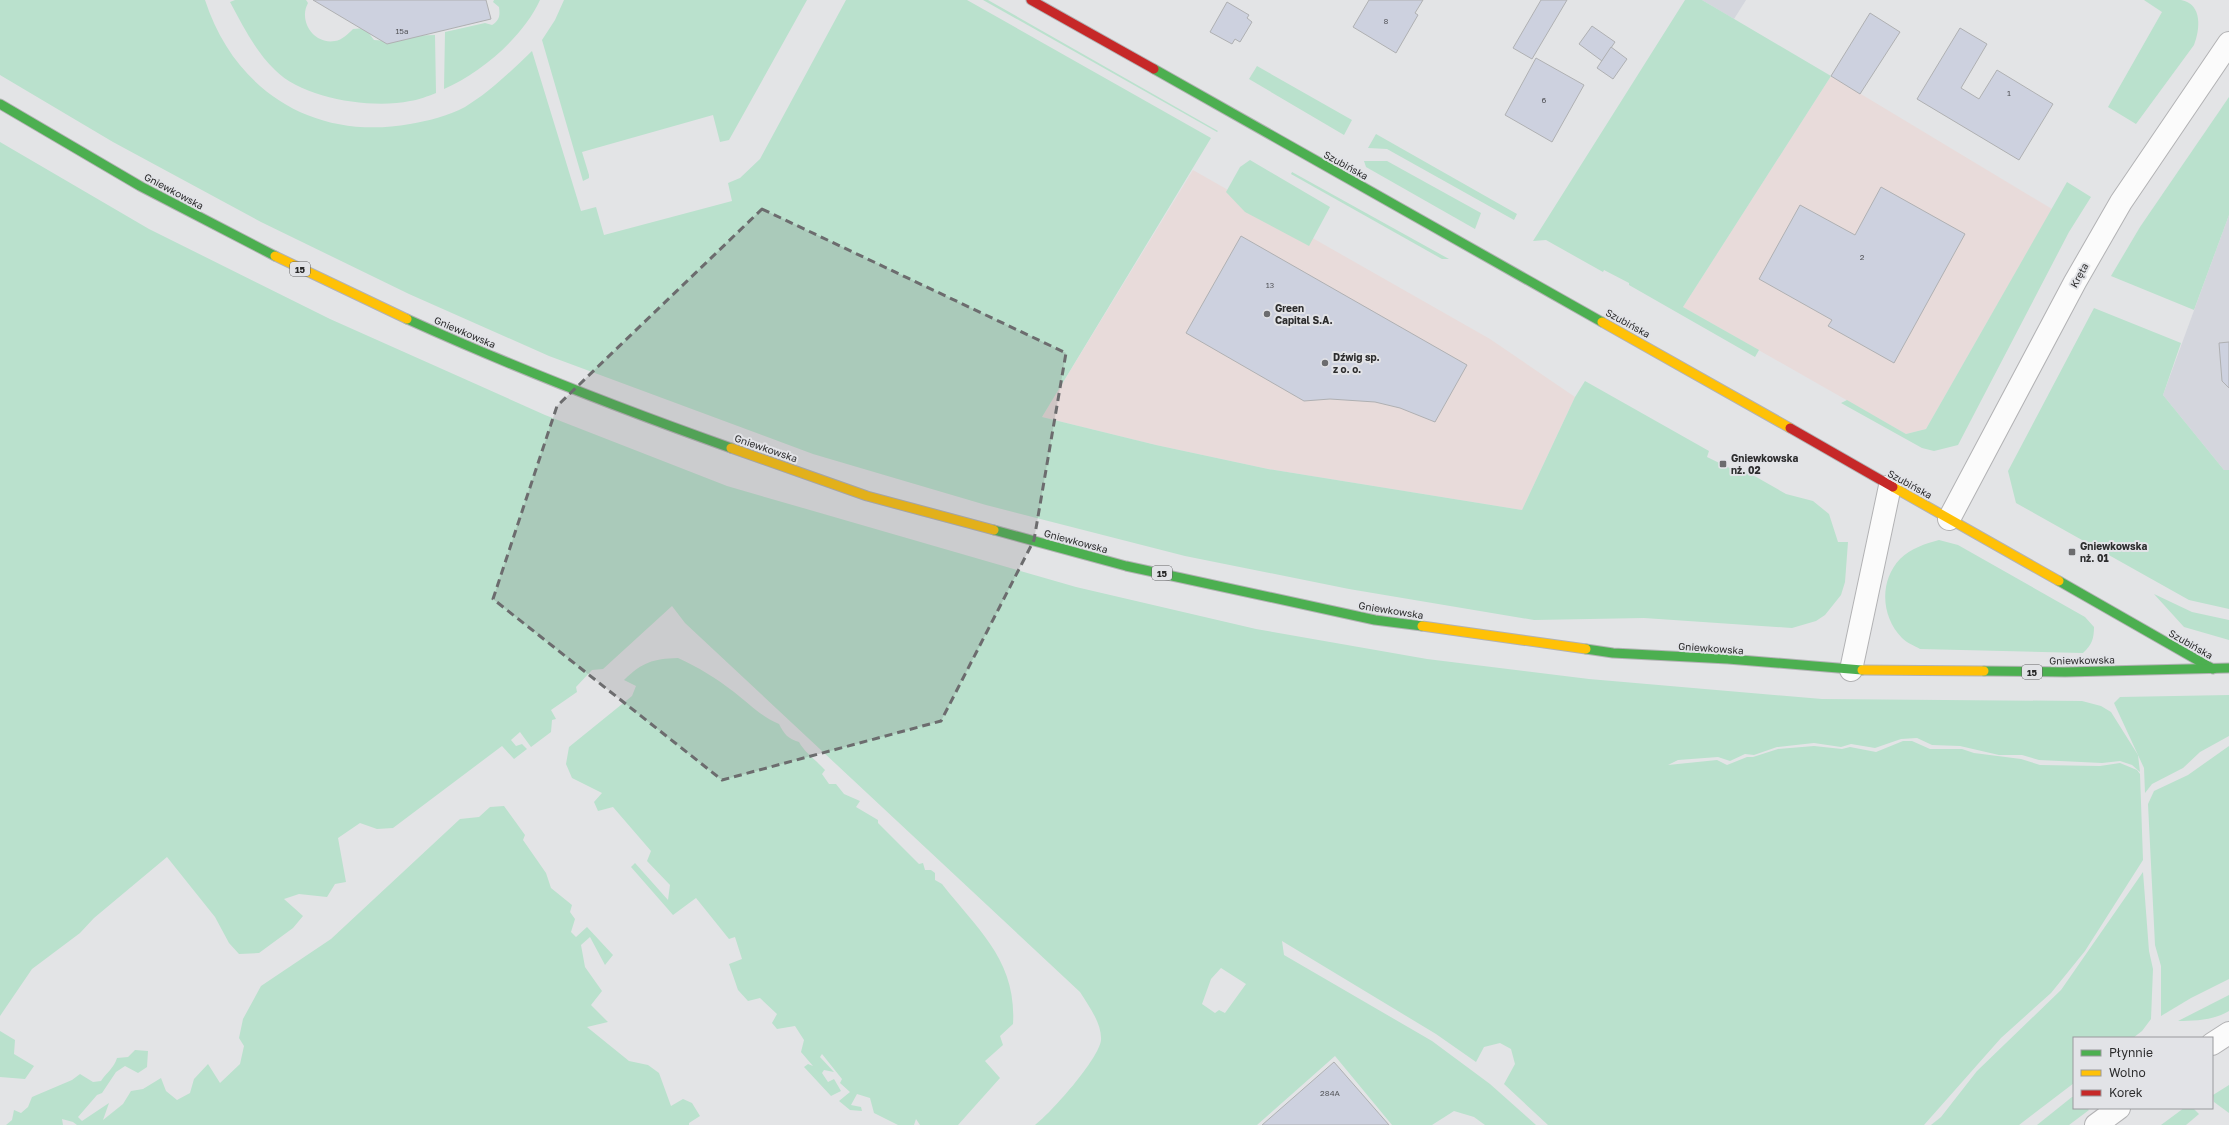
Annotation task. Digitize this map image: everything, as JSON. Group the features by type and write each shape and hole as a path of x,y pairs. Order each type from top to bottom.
{"main road":[{"name":"Szubińska","path":"1031,0 2213,669"},
{"name":"Gniewkowska","path":"0,104 140,186 277,257 462,344 614,406 867,496 1126,566 1375,620 1613,653 1728,659 1851,670 2065,672 2229,668"}],"street":[{"name":"Kręta","path":"1949,519 2075,282 2121,202 2229,43"},
{"path":"1851,670 1890,486"},
{"path":"2213,1043 2229,1033"},
{"path":"2096,1125 2118,1109"}],"highlighted area":[{"path":"762,209 1066,353 1034,540 941,721 722,780 493,599 557,406"}],"shaded area":[{"path":"1702,0 1746,0 1734,19"},
{"path":"1831,76 2052,209 1926,429 1906,434 1683,307"},
{"path":"1193,170 1490,339 1575,397 1522,510 1268,469 1156,445 1042,417"},
{"path":"2229,215 2229,470 2224,470 2163,395"}],"green space":[{"path":"0,0 205,0 219,32 236,61 258,84 283,103 311,116 342,125 375,127 410,124 445,116 465,107 483,95 532,51 581,211 596,207 604,235 732,201 728,183 740,178 760,159 846,0 967,0 1211,138 1042,417 1156,445 1268,469 1522,510 1575,397 1585,381 1709,451 1707,457 1742,474 1744,470 1786,494 1813,501 1829,514 1838,542 1848,542 1845,582 1841,595 1825,615 1816,621 1792,628 1644,618 1534,620 1349,589 1185,556 986,505 813,454 549,356 409,294 261,222 113,142 0,75"},
{"path":"235,0 306,0 308,3 305,10 305,17 310,30 321,39 327,41 335,41 340,39 353,29 365,28 374,40 388,41 406,36 435,35 436,93 413,100 377,104 320,95 303,88 287,80 261,55 230,2"},
{"path":"494,0 540,0 533,14 523,27 500,52 472,74 444,89 445,32 485,23 492,25 497,21 499,15 499,7 493,2"},
{"path":"564,0 807,0 729,140 720,142 713,115 582,152 589,175 589,178 583,181 542,40 555,20"},
{"path":"983,0 988,0 1218,131 1217,132"},
{"path":"1685,0 1702,0 1831,76 1683,307 1759,350 1755,357 1629,285 1629,283 1604,270 1603,272 1546,240 1533,241"},
{"path":"2144,0 2181,0 2188,2 2193,7 2198,18 2198,32 2194,45 2136,124 2108,107 2162,12"},
{"path":"1257,66 1352,120 1344,135 1249,79"},
{"path":"2229,97 2229,215 2194,310 2111,276 2140,227"},
{"path":"1376,134 1517,214 1514,220 1387,149 1368,148"},
{"path":"0,142 149,229 330,319 545,415 727,486 1076,587 1256,629 1427,659 1589,679 1822,699 2082,701 2101,706 2111,712 2138,755 2140,772 2132,765 2120,761 2102,763 2039,760 2022,755 1999,755 1960,746 1932,745 1917,738 1901,739 1875,748 1851,744 1841,747 1814,743 1777,747 1754,755 1745,754 1730,761 1718,757 1678,760 1668,765 1717,760 1727,765 1747,757 1753,757 1778,749 1814,746 1842,749 1850,747 1876,752 1903,741 1912,741 1930,749 1962,749 1974,753 2021,759 2040,765 2100,766 2120,763 2137,770 2140,774 2143,860 2085,951 2051,993 2001,1038 1924,1125 1548,1125 1504,1084 1515,1064 1511,1049 1500,1043 1484,1047 1476,1062 1436,1034 1282,941 1284,955 1432,1041 1490,1084 1536,1125 1485,1125 1474,1117 1454,1111 1432,1125 1392,1125 1335,1056 1257,1125 1035,1125 1052,1109 1073,1085 1092,1060 1098,1049 1101,1040 1099,1027 1094,1014 1080,992 685,623 672,606 603,669 592,670 576,687 577,692 551,710 556,719 552,720 551,732 531,747 520,732 511,740 516,746 522,744 527,749 514,759 502,746 393,828 377,829 360,823 338,838 346,882 335,884 327,897 299,894 284,899 303,916 293,928 259,953 239,954 229,943 215,917 167,857 94,918 80,933 32,969 0,1016","holes":["1221,968 1246,984 1225,1013 1219,1010 1215,1013 1202,1004 1211,979"]},
{"path":"1250,160 1330,207 1309,246 1245,212 1226,192 1240,167"},
{"path":"1364,161 1387,161 1481,213 1475,229 1366,167"},
{"path":"1292,172 1449,259 1442,259 1291,174"},
{"path":"2067,182 2091,197 2069,232 1958,445 1934,451 1922,448 1841,403 1847,400 1906,434 1926,429"},
{"path":"2094,308 2181,343 2163,395 2224,470 2229,470 2229,609 2189,600 2016,503 2008,471"},
{"path":"1939,540 1958,545 2085,617 2094,627 2094,635 2089,647 2083,653 1920,649 1906,641 1895,629 1887,610 1885,599 1888,578 1893,568 1904,555 1918,547"},
{"path":"2154,594 2192,612 2229,620 2229,640 2184,627"},
{"path":"678,658 700,669 720,682 760,713 779,724 789,738 799,742 807,753 825,770 822,774 829,784 836,784 844,794 860,801 856,807 878,820 878,823 919,864 923,863 925,870 931,870 935,873 935,880 942,884 981,931 1002,963 1009,981 1013,1001 1013,1024 1000,1036 1003,1045 985,1061 1000,1078 958,1125 920,1125 916,1119 914,1125 898,1125 874,1113 870,1098 857,1094 851,1105 861,1107 862,1111 850,1110 839,1101 850,1092 840,1083 842,1079 822,1054 820,1057 834,1072 824,1070 822,1073 828,1082 834,1079 841,1091 831,1096 804,1067 808,1064 813,1066 801,1052 804,1040 795,1026 777,1029 772,1023 777,1014 760,998 748,1001 738,990 729,964 742,959 735,937 729,939 696,898 673,915 631,867 635,863 668,900 670,885 647,861 651,851 613,807 598,811 594,802 602,793 572,778 566,764 569,747 632,696 636,686 624,680 643,665 661,659"},
{"path":"2229,695 2229,736 2200,752 2183,768 2152,784 2145,793 2144,768 2114,703 2120,697"},
{"path":"2229,746 2229,979 2191,998 2161,1016 2161,966 2155,945 2148,804 2154,791 2188,775"},
{"path":"504,806 525,835 523,840 546,873 551,888 572,905 570,912 575,919 571,932 576,937 587,927 613,955 605,965 590,937 581,945 585,967 602,991 591,1005 608,1022 587,1027 629,1061 648,1065 659,1073 671,1106 683,1099 692,1103 700,1116 689,1123 689,1125 77,1125 73,1122 62,1119 63,1125 6,1125 12,1120 14,1110 21,1113 28,1107 32,1097 72,1080 80,1074 93,1082 101,1081 117,1058 128,1057 135,1050 148,1051 147,1067 138,1073 125,1066 116,1072 102,1093 97,1095 78,1117 82,1121 109,1103 103,1120 123,1104 131,1091 143,1089 161,1078 166,1091 177,1100 190,1093 194,1079 208,1064 220,1083 240,1064 244,1046 239,1038 243,1019 261,986 331,939 460,819 479,817 490,807"},
{"path":"2143,872 2149,951 2153,969 2151,1019 2142,1031 2134,1037 2073,1037 2073,1084 2019,1125 1931,1125 1941,1117 1977,1071 2061,990"},
{"path":"2229,995 2229,1011 2204,1019 2178,1021"},
{"path":"0,1031 15,1040 14,1054 34,1066 25,1079 0,1077"},
{"path":"2229,1085 2229,1113 2214,1102 2213,1095"},
{"path":"2072,1097 2073,1109 2089,1110 2069,1125 2037,1125"},
{"path":"2183,1109 2194,1109 2199,1114 2186,1125 2161,1125"}],"building":[{"path":"313,0 486,0 491,19 387,44"},
{"path":"1369,0 1423,0 1415,13 1418,15 1396,53 1353,27"},
{"path":"1541,0 1567,0 1532,59 1513,48"},
{"path":"1227,2 1249,15 1247,18 1252,22 1240,42 1235,39 1232,44 1210,32"},
{"path":"1870,13 1900,32 1860,94 1831,76"},
{"path":"1592,26 1615,42 1602,61 1579,44"},
{"path":"1960,28 1987,44 1961,88 1979,99 1997,70 2053,104 2019,160 1917,99"},
{"path":"1611,47 1627,59 1613,79 1597,68"},
{"path":"1536,58 1584,85 1552,142 1505,115"},
{"path":"1881,187 1965,234 1894,363 1828,326 1832,320 1759,279 1800,205 1855,235"},
{"path":"1241,236 1467,365 1435,422 1400,408 1375,402 1330,399 1304,401 1186,333"},
{"path":"2229,342 2229,388 2222,381 2219,343"},
{"path":"1334,1062 1389,1125 1262,1125"}],"traffic: fast":[{"path":"1154,69 1602,322"},
{"path":"0,104 140,186 275,256"},
{"path":"407,319 568,387 731,448"},
{"path":"994,530 1126,566 1375,620 1422,626"},
{"path":"2059,581 2213,669"},
{"path":"1586,649 1613,653 1728,659 1862,670"},
{"path":"1984,671 2065,672 2229,668"}],"traffic: slow":[{"path":"275,256 407,319"},
{"path":"1602,322 1790,428"},
{"path":"731,448 867,496 994,530"},
{"path":"1893,487 2059,581"},
{"path":"1422,626 1586,649"},
{"path":"1862,670 1984,671"}],"traffic: jam":[{"path":"1031,0 1154,69"},
{"path":"1790,428 1893,487"}],"place":[{"name":"Green Capital S.A.","path":"1267,314"},
{"name":"Dźwig sp. z o. o.","path":"1325,363"},
{"name":"Gniewkowska nż. 02","path":"1723,464"},
{"name":"Gniewkowska nż. 01","path":"2072,552"}]}
